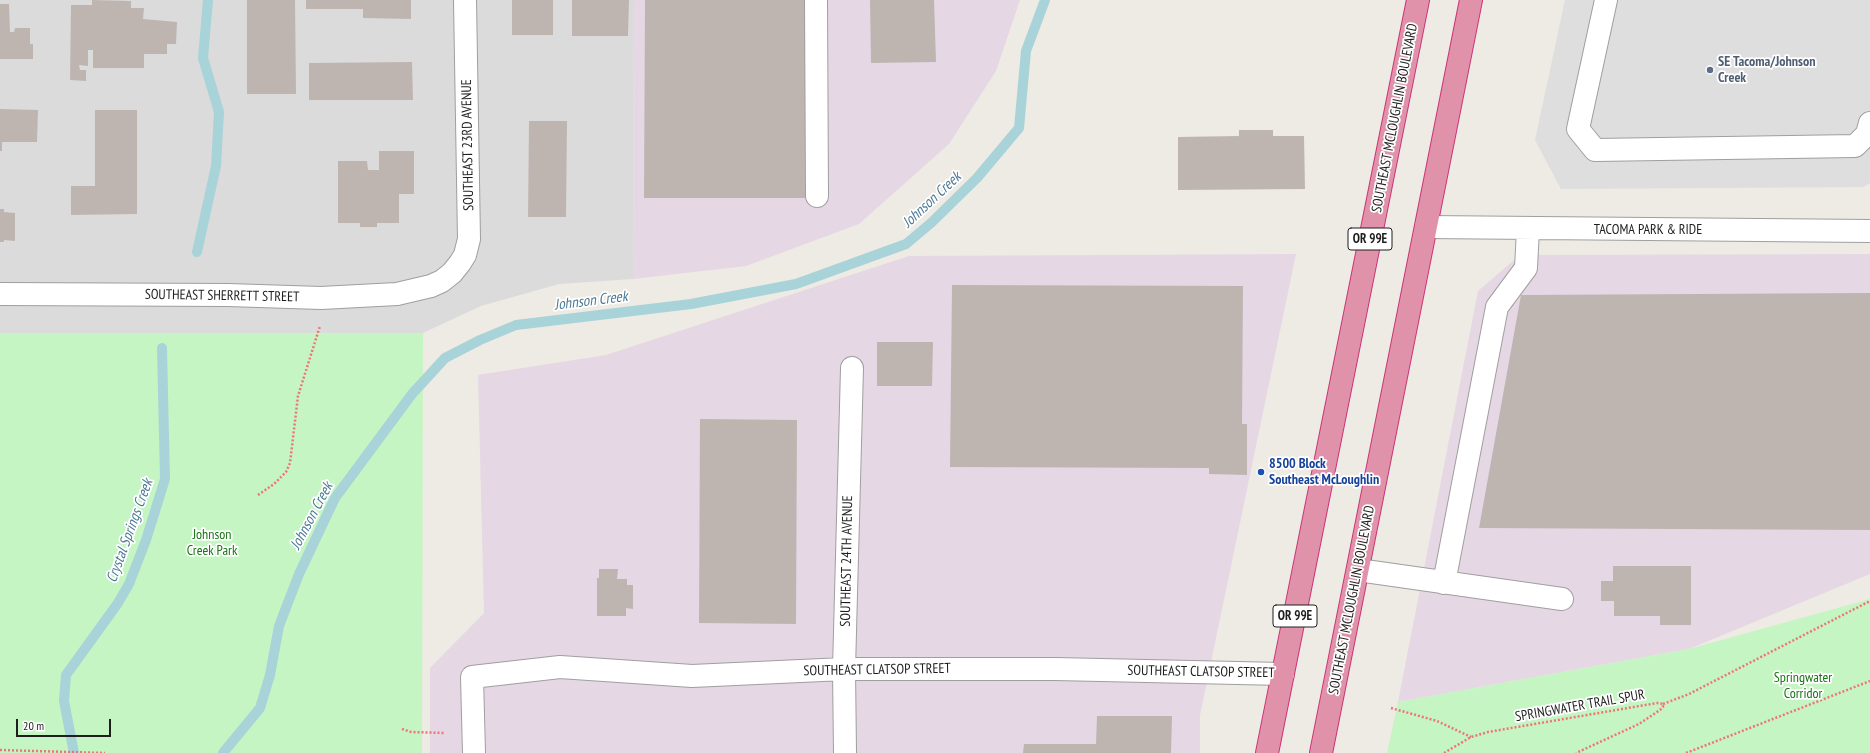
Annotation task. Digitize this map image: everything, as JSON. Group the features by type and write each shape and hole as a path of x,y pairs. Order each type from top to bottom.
{"highway":[{"name":"SOUTHEAST MCLOUGHLIN BOULEVARD","path":"1267,753 1418,0"},
{"name":"SOUTHEAST MCLOUGHLIN BOULEVARD","path":"1321,753 1471,0"}],"street":[{"name":"SOUTHEAST 23RD AVENUE","path":"442,281 460,264 469,239 465,0"},
{"path":"816,0 817,196"},
{"path":"1606,0 1578,129 1595,150 1855,146 1868,134 1870,122"},
{"name":"TACOMA PARK & RIDE","path":"1426,227 1870,231"},
{"path":"1444,583 1497,307 1526,268 1528,229"},
{"name":"SOUTHEAST SHERRETT STREET","path":"0,294 228,295 321,298 397,294 431,286 442,281"},
{"name":"SOUTHEAST 24TH AVENUE","path":"845,753 844,669 852,368"},
{"path":"1358,570 1562,600"},
{"name":"SOUTHEAST CLATSOP STREET","path":"474,743 472,677 560,667 692,676 844,669 1054,669 1283,674"}],"path":[{"path":"258,494 274,484 286,472 290,463 298,396 321,322 321,298"},
{"path":"1663,704 1689,694 1870,601"},
{"path":"1686,753 1870,681"},
{"name":"SPRINGWATER TRAIL SPUR","path":"1444,753 1471,737 1512,727 1657,703 1663,704 1664,707 1638,724 1576,753"},
{"path":"1391,708 1437,721 1471,737"},
{"path":"402,729 411,732 432,734 474,743"},
{"path":"0,750 22,752 105,753"}],"shaded area":[{"path":"0,0 634,0 633,279 559,284 481,306 423,333 0,333"},
{"path":"634,0 1020,0 996,71 949,144 859,224 746,266 633,279"},
{"name":"SE Tacoma/Johnson Creek","path":"1565,0 1870,0 1870,183 1863,187 1561,189 1535,140"},
{"path":"1296,254 1200,715 1200,753 430,753 430,668 484,613 478,375 606,355 909,256"},
{"path":"1870,254 1870,574 1689,649 1398,702 1478,291 1520,255"}],"green space":[{"name":"Johnson Creek Park","path":"0,333 423,333 422,753 0,753"},
{"name":"Springwater Corridor","path":"1870,599 1870,753 1387,753 1398,702 1689,649"}],"building":[{"path":"92,0 131,1 131,8 144,8 143,19 177,22 176,44 167,44 167,54 144,54 144,68 93,68 93,50 88,50 88,66 79,65 80,70 86,70 86,81 70,80 71,5 92,5"},
{"path":"247,0 295,0 296,94 247,94"},
{"path":"306,0 411,0 411,19 363,18 363,9 306,9"},
{"path":"512,0 553,0 553,35 512,35"},
{"path":"572,0 629,0 628,36 572,36"},
{"path":"645,0 809,0 808,198 644,198"},
{"path":"870,0 934,0 936,62 871,63"},
{"path":"0,4 9,4 10,32 14,32 15,28 30,28 30,44 33,44 33,59 0,59"},
{"path":"412,62 413,100 309,100 309,63"},
{"path":"0,109 38,110 37,142 2,142 2,151 0,151"},
{"path":"95,110 137,110 137,214 71,215 71,186 95,186"},
{"path":"529,121 567,121 566,217 528,217"},
{"path":"1239,130 1273,130 1273,136 1304,136 1305,189 1178,190 1178,137 1239,136"},
{"path":"379,151 414,151 414,194 399,194 399,223 377,223 377,227 360,227 360,223 338,223 338,161 367,161 368,170 379,170"},
{"path":"0,209 4,209 4,212 15,213 15,241 4,240 4,242 0,242"},
{"path":"952,285 1243,286 1242,424 1247,424 1247,475 1209,474 1209,468 950,467"},
{"path":"1870,293 1870,530 1479,528 1521,295"},
{"path":"877,342 933,342 932,386 877,386"},
{"path":"700,419 797,420 796,624 699,623"},
{"path":"1613,566 1691,566 1691,625 1660,625 1660,616 1614,616 1614,601 1601,601 1601,581 1613,581"},
{"path":"599,569 618,569 617,579 627,579 627,585 633,585 633,609 626,608 626,616 597,616 597,578 599,578"},
{"path":"1097,716 1172,716 1171,753 1023,753 1024,744 1096,744"}],"waterway":[{"name":"Crystal Springs Creek","path":"197,252 216,166 219,112 203,58 208,0"},
{"name":"Johnson Creek","path":"223,753 260,708 270,675 279,626 299,574 335,498 412,394 445,358 480,340 516,325 691,304 796,284 906,244 931,223 977,178 1019,128 1026,51 1045,0"},
{"name":"Crystal Springs Creek","path":"74,753 64,701 66,675 118,603 129,584 146,540 165,479 162,348"}],"place":[{"name":"SE Tacoma/Johnson Creek","path":"1710,70"},
{"name":"8500 Block Southeast McLoughlin","path":"1261,472"}]}
